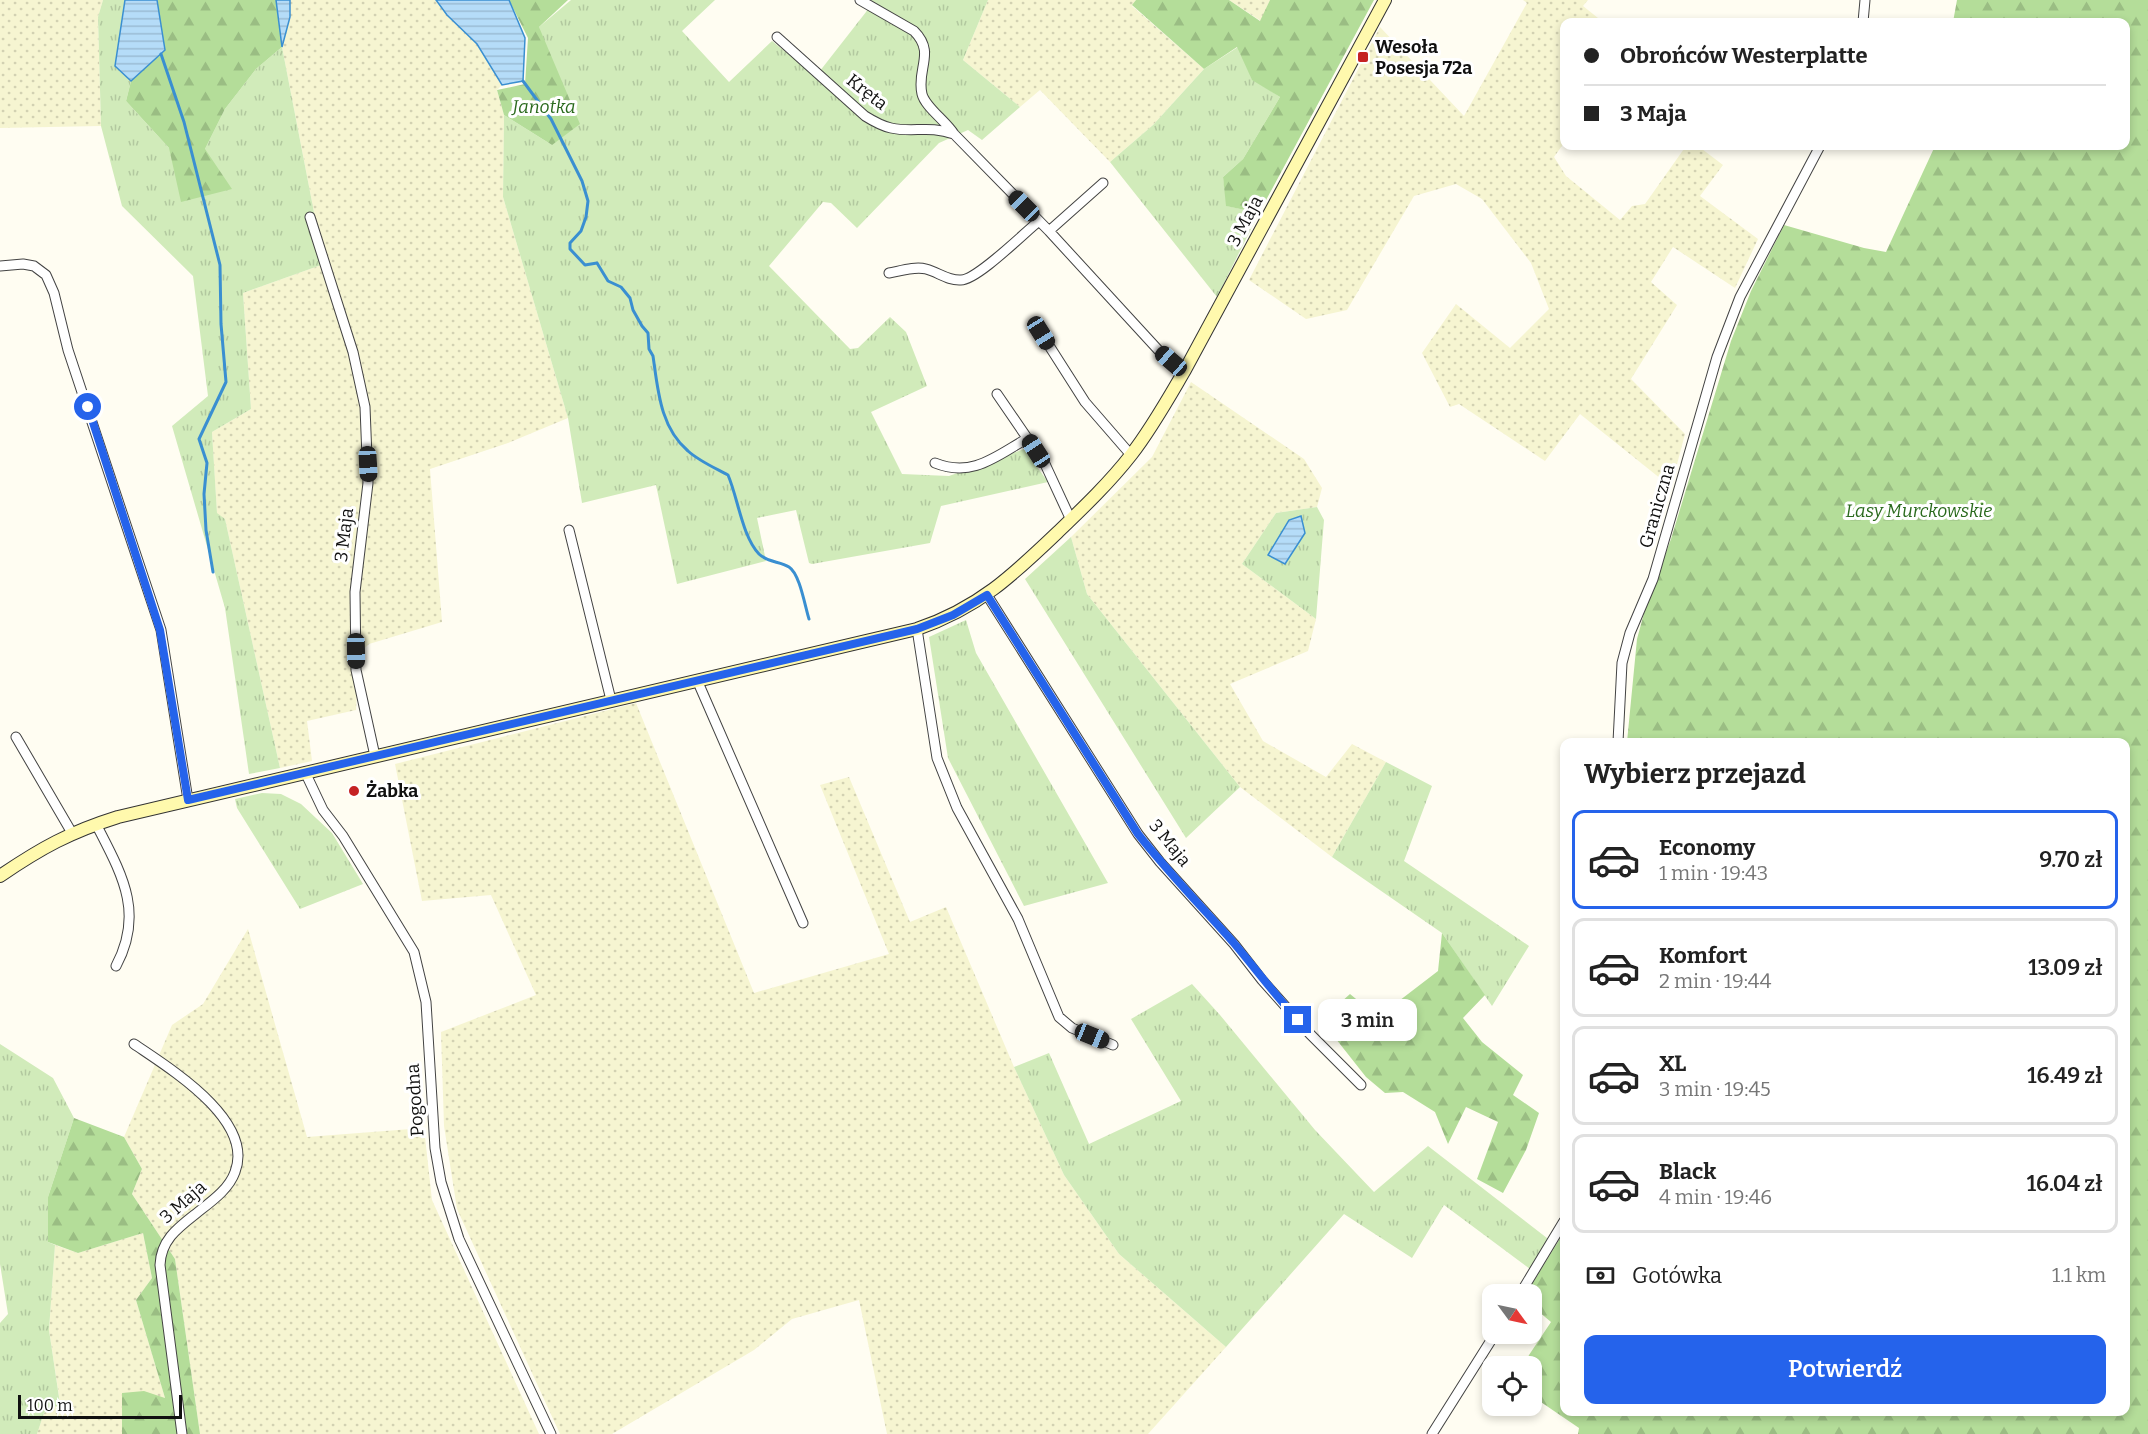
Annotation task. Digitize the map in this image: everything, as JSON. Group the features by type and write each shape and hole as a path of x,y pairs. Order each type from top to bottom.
{"street":[{"path":"860,0 914,31 926,52 922,93 924,100 949,125 954,134 1039,220 1161,353 1185,370"},
{"name":"3 Maja","path":"0,876 36,851 96,824 305,772 917,629 953,615 987,595 1011,577 1071,520 1131,455 1185,370 1385,0"},
{"path":"1863,18 1865,0"},
{"name":"Kręta","path":"777,37 865,116 879,124 892,128 939,129 954,134"},
{"name":"Graniczna","path":"1618,738 1622,663 1630,633 1653,579 1717,357 1748,282 1818,150"},
{"path":"1049,231 1103,183"},
{"name":"3 Maja","path":"310,217 353,352 365,407 369,483 355,592 356,670 375,756"},
{"path":"889,273 924,268 950,279 964,280 994,260 1039,220"},
{"path":"0,266 23,264 34,266 46,275 54,293 68,350 160,630 188,800"},
{"path":"1041,333 1084,402 1131,455"},
{"path":"997,394 1045,465 1071,520"},
{"path":"935,463 949,468 965,469 984,464 1028,438"},
{"path":"569,530 611,700"},
{"name":"3 Maja","path":"987,595 1138,834 1310,1034 1361,1085"},
{"path":"917,629 937,758 957,808 1018,919 1059,1017 1072,1028 1113,1045"},
{"path":"697,680 802,923"},
{"path":"16,737 72,833"},
{"name":"Pogodna","path":"305,772 323,810 343,836 414,952 426,1002 435,1148 441,1182 459,1239 551,1434"},
{"path":"96,824 117,865 128,893 130,913 128,933 116,966"},
{"name":"3 Maja","path":"134,1044 184,1078 204,1095 222,1116 238,1150 236,1168 227,1186 168,1239 160,1255 183,1434"},
{"path":"1526,1284 1560,1228"},
{"path":"1432,1434 1489,1344"}],"green space":[{"path":"0,0 103,0 98,17 101,126 0,128"},
{"path":"103,0 125,0 115,66 131,81 126,101 169,148 205,149 225,109 256,69 282,47 324,264 243,293 251,409 212,432 217,513 225,519 280,768 249,774 225,608 172,426 208,396 193,276 122,206 101,126 98,17"},
{"path":"157,0 276,0 282,47 256,69 225,109 205,149 232,189 181,202 169,148 126,101 131,81 165,50"},
{"path":"290,0 436,0 447,15 477,44 502,85 497,90 504,115 503,197 568,418 508,443 430,469 442,622 369,644 359,653 356,710 307,721 312,761 280,768 225,519 217,514 212,432 251,409 243,293 324,264 282,47 290,17"},
{"name":"Janotka","path":"509,0 568,0 539,27 580,124 552,145 504,115 497,90 525,84 528,38"},
{"path":"571,0 715,0 682,31 729,82 772,41 816,76 866,12 872,0 988,0 963,60 1020,107 982,140 968,130 939,143 857,228 831,203 823,202 769,266 850,349 858,348 890,317 906,332 927,386 871,412 902,474 949,476 1024,449 1048,482 941,506 930,543 812,564 809,563 796,510 757,518 766,561 677,584 656,485 582,503 568,418 503,197 504,115 552,145 539,27"},
{"path":"988,0 1136,0 1132,6 1204,69 1153,125 1110,162 1040,90 1020,107 963,60"},
{"path":"1136,0 1229,0 1260,21 1270,0 1374,0 1259,213 1226,206 1223,177 1243,159 1280,97 1252,80 1237,47 1204,69 1132,5"},
{"path":"1229,0 1270,0 1261,21"},
{"path":"1523,0 1588,0 1583,6 1598,18 1560,18 1560,149 1554,157 1566,176 1620,220 1632,206 1645,204 1683,150 1703,150 1723,165 1700,196 1758,239 1735,288 1673,247 1651,282 1677,305 1631,379 1685,434 1671,487 1580,414 1545,461 1459,404 1450,407 1422,353 1456,304 1510,348 1549,309 1531,263 1482,199 1456,184 1414,196 1347,310 1306,319 1249,280 1380,27 1464,116 1527,3"},
{"name":"Lasy Murckowskie","path":"1957,0 2148,0 2148,1434 1578,1434 1579,1428 1561,1416 2130,1416 2130,738 1627,738 1637,639 1646,606 1671,539 1731,341 1751,291 1784,225 1886,252 1933,150 2130,150 2130,18 1954,18"},
{"path":"1238,47 1252,79 1280,97 1243,159 1223,177 1227,206 1259,213 1217,297 1110,162 1153,125 1204,69"},
{"path":"1191,382 1304,459 1322,488 1317,507 1276,513 1242,564 1316,619 1308,651 1230,684 1263,741 1326,777 1352,744 1386,762 1332,857 1240,787 1087,594 1071,537 1152,457"},
{"path":"1317,507 1324,520 1316,619 1242,564 1276,513"},
{"path":"1071,537 1087,594 1240,787 1186,838 1025,579"},
{"path":"966,620 976,653 1108,883 1024,906 948,758 929,637"},
{"path":"636,703 754,993 889,954 820,785 849,777 910,922 946,907 1014,1067 1064,1175 1119,1254 1226,1347 1148,1434 887,1434 859,1300 792,1319 754,1350 612,1434 560,1434 457,1209 444,1126 441,1032 536,995 491,895 422,901 395,764"},
{"path":"1386,762 1432,786 1404,861 1529,946 1492,1006 1442,933 1332,857"},
{"path":"262,793 281,794 301,804 332,833 363,884 300,909 237,808 235,799"},
{"path":"248,929 307,1137 424,1128 432,1200 539,1434 200,1434 175,1259 132,1194 142,1169 124,1137 172,1025 203,1004"},
{"path":"1442,933 1485,995 1463,1018 1482,1042 1523,1075 1513,1095 1539,1113 1526,1150 1503,1193 1477,1179 1498,1122 1466,1107 1448,1144 1435,1112 1403,1092 1385,1093 1366,1077 1321,1020 1350,994 1378,1017 1438,971"},
{"path":"1192,984 1315,1130 1374,1192 1428,1146 1556,1245 1538,1275 1444,1205 1412,1258 1344,1214 1226,1347 1119,1254 1064,1175 1014,1067 1049,1053 1089,1144 1181,1101 1131,1019"},
{"path":"0,1044 53,1078 74,1118 48,1197 48,1242 55,1245 49,1330 60,1404 44,1413 37,1434 0,1434 0,1323 8,1314 0,1264"},
{"path":"74,1118 124,1137 142,1169 132,1194 175,1259 200,1434 122,1434 122,1393 144,1391 165,1398 136,1300 152,1278 143,1233 78,1253 48,1242 48,1197"},
{"path":"143,1233 152,1278 136,1300 165,1398 122,1393 122,1434 37,1434 44,1413 60,1403 49,1330 55,1245 78,1253"},
{"name":"Lasy Murckowskie","path":"1560,1239 1560,1415 1542,1403 1542,1356 1529,1356 1536,1344 1542,1344 1542,1336 1551,1322 1542,1314 1542,1284 1532,1284"}],"water":[{"path":"125,0 157,0 165,50 131,81 115,66"},
{"path":"276,0 290,0 290,17 282,47"},
{"path":"436,0 509,0 525,38 523,81 502,85 477,44 447,15"},
{"path":"1301,516 1305,533 1285,564 1268,555 1289,520"}],"waterway":[{"path":"161,54 184,122 220,265 221,324 226,382 199,439 207,463 204,494 206,530 213,572"},
{"path":"523,81 551,119 582,181 588,201 581,231 570,243 570,249 585,265 597,263 608,281 621,287 630,298 633,310 648,333 649,349 653,356 662,407 671,431 692,455 728,475 744,527 753,546 763,557 785,565 793,571 799,583 809,619"}],"place":[{"name":"Wesoła Posesja 72a","path":"1363,57"},
{"name":"Żabka","path":"354,791"}],"route":[{"path":"88,407 160,630 188,800 917,629 953,615 987,595 1138,834 1298,1020"}]}
